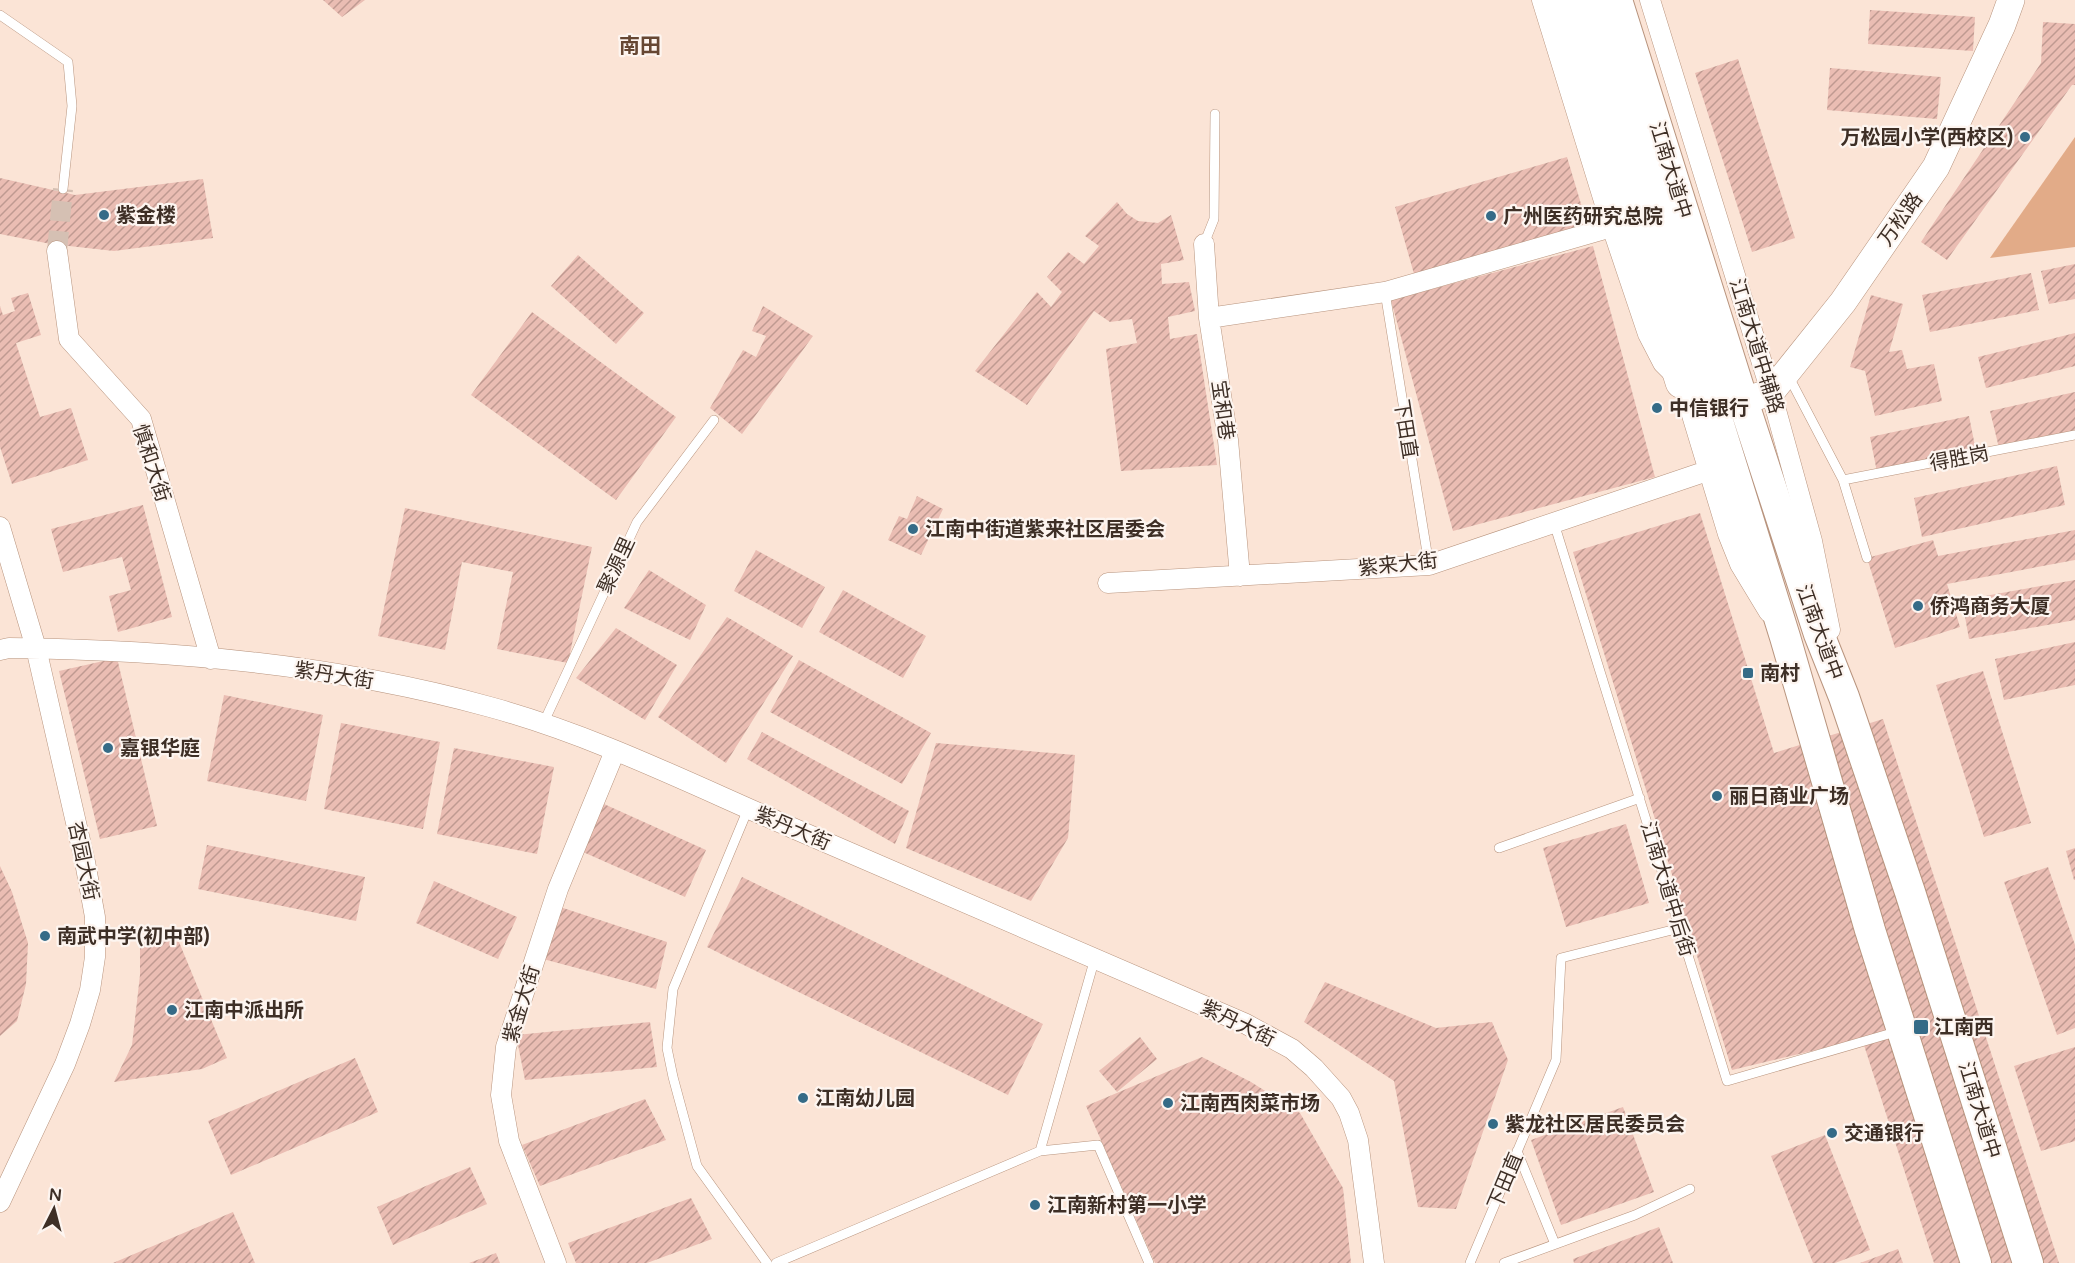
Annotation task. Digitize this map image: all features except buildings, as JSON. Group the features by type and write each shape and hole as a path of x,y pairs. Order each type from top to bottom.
{"highway":[{"path":"1563,0 1602,123 1693,378"}],"main road":[{"name":"江南大道中","path":"1587,0 1693,378 1785,637 1866,919 1976,1263"},
{"name":"江南大道中","path":"1617,0 1819,634 1844,697 1914,903 2025,1262"}],"street":[{"path":"1542,0 1612,227 1648,334 1663,363 1693,378 1710,470 1728,534 1740,564 1785,637"},
{"name":"江南大道中辅路","path":"1650,0 1779,382 1844,697"},
{"name":"万松路","path":"1779,382 1843,302 1936,167 2002,25 2011,0"},
{"path":"1209,318 1384,292 1612,227"},
{"name":"宝和巷","path":"1204,244 1209,318 1228,440 1240,576"},
{"name":"慎和大街","path":"57,251 69,339 141,419 211,659"},
{"path":"1743,401 1779,382"},
{"name":"紫来大街","path":"1108,583 1429,565 1710,470"},
{"name":"杏园大街","path":"0,527 36,648 85,862 95,917 95,957 87,1001 69,1054 0,1202"},
{"name":"紫丹大街","path":"0,651 9,648 94,650 297,668 362,679 491,707 615,751 1246,1024 1292,1049 1341,1098 1358,1140 1374,1263"},
{"name":"紫金大街","path":"556,1263 509,1141 501,1095 506,1047 558,889 615,751"}],"lane":[{"path":"0,15 68,62 72,106 63,189"},
{"path":"1204,244 1214,219 1215,114"},
{"name":"下田直","path":"1384,292 1429,565"},
{"path":"1779,382 1843,480 1867,558"},
{"name":"聚源里","path":"543,724 636,522 714,420"},
{"name":"得胜岗","path":"1843,480 2075,435"},
{"name":"江南大道中后街","path":"1554,524 1727,1081 1902,1031"},
{"path":"1499,848 1640,798"},
{"path":"748,809 673,989 667,1048 697,1166 766,1263"},
{"name":"下田直","path":"1470,1263 1556,1060 1561,958 1680,928"},
{"path":"1040,1151 1095,958"},
{"path":"776,1263 1040,1151 1098,1145 1149,1263"},
{"path":"1517,1151 1555,1244"},
{"path":"1504,1263 1635,1215 1690,1189"}],"shaded area":[{"path":"2075,137 2075,247 1990,258"}],"tunnel":[{"path":"57,251 63,189"}],"place":[{"name":"万松园小学(西校区)","path":"2025,137"},
{"name":"紫金楼","path":"104,215"},
{"name":"广州医药研究总院","path":"1491,216"},
{"name":"中信银行","path":"1657,408"},
{"name":"江南中街道紫来社区居委会","path":"913,529"},
{"name":"侨鸿商务大厦","path":"1918,606"},
{"name":"南村","path":"1748,673"},
{"name":"嘉银华庭","path":"108,748"},
{"name":"丽日商业广场","path":"1717,796"},
{"name":"南武中学(初中部)","path":"45,936"},
{"name":"江南中派出所","path":"172,1010"},
{"name":"江南西","path":"1921,1027"},
{"name":"江南幼儿园","path":"803,1098"},
{"name":"江南西肉菜市场","path":"1168,1103"},
{"name":"紫龙社区居民委员会","path":"1493,1124"},
{"name":"交通银行","path":"1832,1133"},
{"name":"江南新村第一小学","path":"1035,1205"}],"district":[{"name":"南田","path":"640,46"}]}
